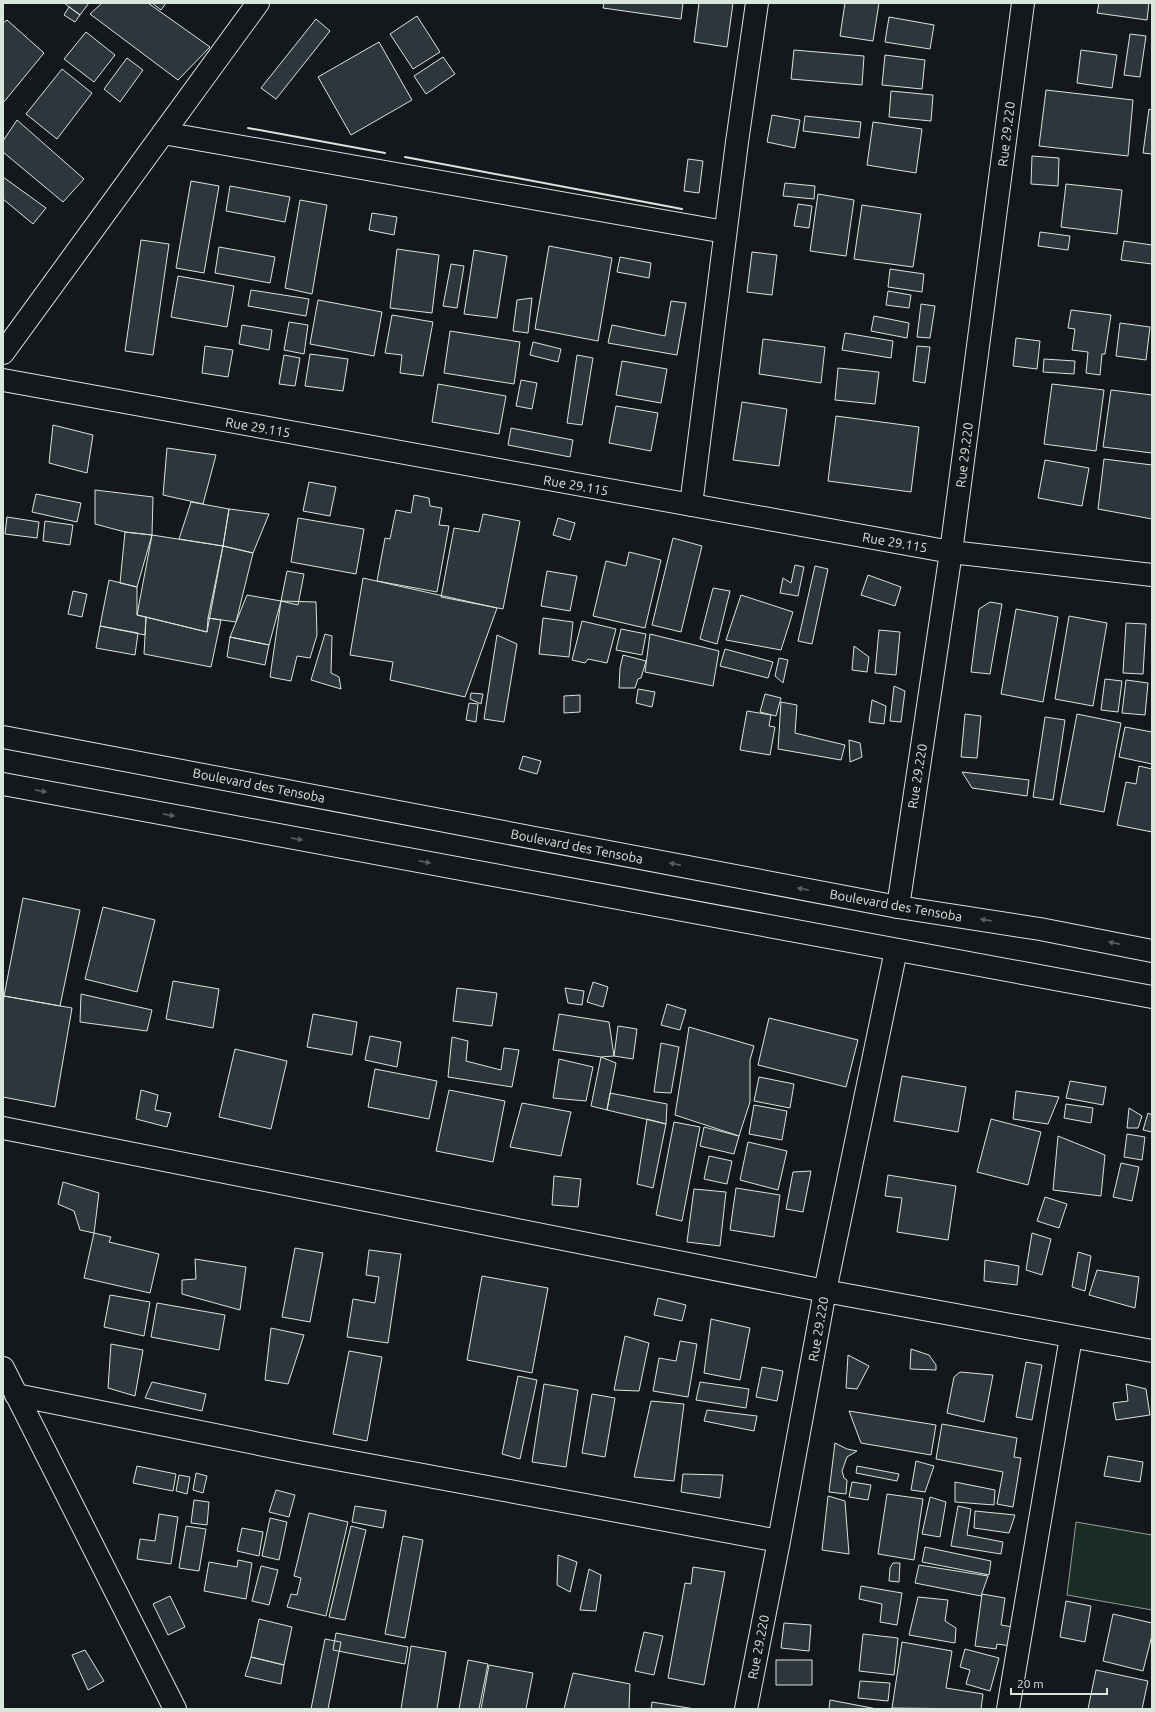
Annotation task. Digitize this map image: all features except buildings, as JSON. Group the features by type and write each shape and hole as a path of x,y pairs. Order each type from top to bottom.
{"street":[{"path":"3,353 258,3"},
{"path":"691,506 725,232 757,3"},
{"name":"Rue 29.220","path":"898,906 951,552 1023,3"},
{"path":"163,133 725,232"},
{"name":"Rue 29.115","path":"3,380 951,552 1152,575"},
{"name":"Boulevard des Tensoba","path":"3,737 898,906 1040,929 1152,950"},
{"path":"3,784 1152,997"},
{"name":"Rue 29.220","path":"746,1709 779,1541 825,1291 896,950"},
{"path":"3,1128 825,1291 1152,1351"},
{"path":"1008,1709 1071,1337"},
{"path":"3,1368 175,1709"},
{"path":"16,1395 312,1455 779,1541"}],"green space":[{"path":"1076,1522 1152,1535 1152,1610 1067,1595"}],"wall":[{"path":"248,128 385,153"},
{"path":"405,157 682,209"}]}
